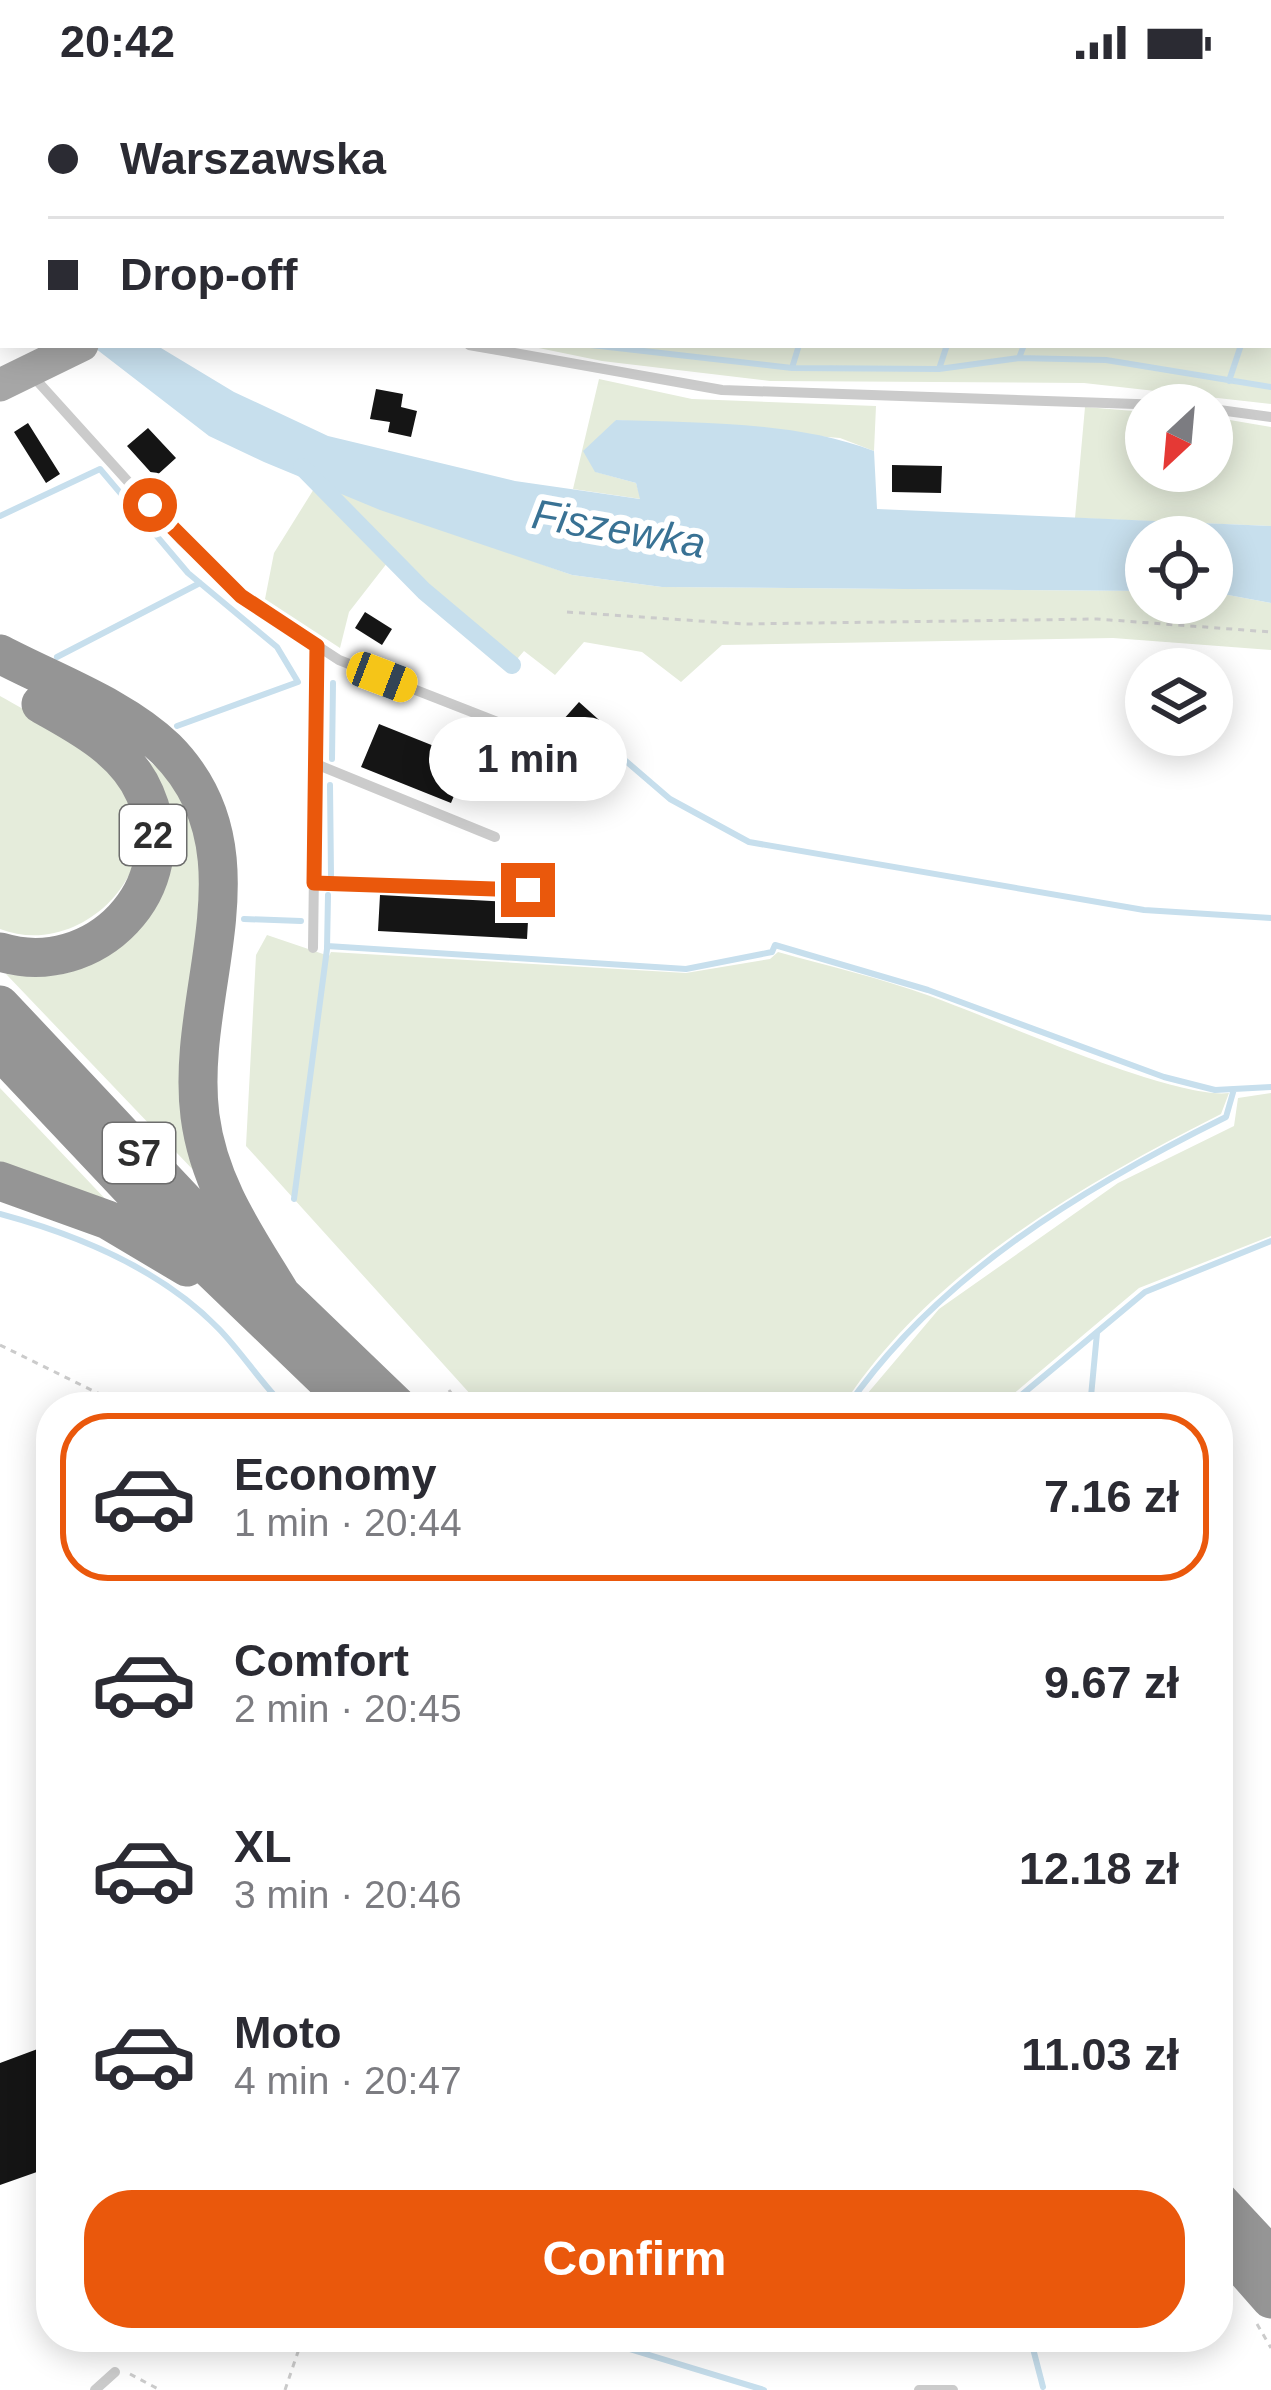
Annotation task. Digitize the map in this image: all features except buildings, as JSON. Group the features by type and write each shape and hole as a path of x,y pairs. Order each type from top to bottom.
{"highway":[{"path":"0,654 163,746 199,794 212,821 220,858 220,895 199,1056 200,1114 222,1198 265,1300"},
{"name":"22","path":"0,681 68,719 116,754 146,795 153,825 153,855 140,892 118,925 95,945 47,960 0,952"},
{"name":"S7","path":"0,1005 191,1208 342,1392"},
{"name":"S7","path":"0,1050 265,1300 379,1392"},
{"path":"0,1181 108,1220 265,1300"},
{"path":"1233,2216 1271,2257"},
{"path":"1233,2256 1271,2299"}],"main road":[{"path":"14,378 74,348"}],"lane":[{"path":"486,348 722,390 1125,404"},
{"path":"14,378 241,596 339,660 513,728 568,772"},
{"path":"1233,412 1271,417"},
{"path":"313,948 317,646"},
{"path":"316,764 496,837"},
{"path":"314,883 528,890"},
{"path":"94,2390 115,2372"},
{"path":"919,2390 953,2390"}],"path":[{"path":"567,612 744,624 1097,619 1271,632"},
{"path":"0,1345 96,1392"},
{"path":"285,2390 298,2352"},
{"path":"115,2372 132,2374 160,2390"}],"green space":[{"path":"539,348 1271,348 1271,404 1233,400 1233,384 1125,384 1125,388 1084,383 770,381 602,361"},
{"path":"599,379 692,399 876,406 874,451 840,438 616,420 596,472 636,483 641,499 573,489"},
{"path":"1085,407 1125,410 1125,492 1233,492 1233,421 1271,427 1271,526 1233,524 1233,516 1075,518"},
{"path":"317,484 572,575 662,587 1125,591 1125,624 1233,624 1233,596 1271,603 1271,650 1113,638 722,645 681,682 642,652 584,642 555,675 524,651 512,665 391,558 349,612 340,648 265,599 274,553"},
{"path":"0,696 96,756 122,782 137,811 139,842 131,871 115,896 91,917 63,931 32,935 0,929"},
{"path":"108,730 172,779 202,846 197,1174 6,974 39,976 87,965 121,936 167,866"},
{"path":"267,935 329,956 331,952 686,973 770,959 778,952 911,990 1168,1084 1229,1093 1221,1114 1062,1202 963,1274 918,1314 853,1392 468,1392 246,1146 256,955"},
{"path":"0,1088 111,1205 0,1164"},
{"path":"1271,1093 1271,1236 1139,1288 1016,1392 869,1392 939,1309 1118,1183 1234,1126 1238,1098"}],"water":[{"name":"Fiszewka","path":"95,348 161,348 234,392 328,436 515,481 640,499 636,483 595,472 583,451 616,420 780,429 844,441 874,451 877,509 1125,520 1125,591 662,587 572,575 380,510 209,436"},
{"path":"1233,524 1271,526 1271,603 1233,596"}],"waterway":[{"path":"617,348 792,368 939,369 1019,358 1106,360 1271,387"},
{"path":"792,368 798,348"},
{"path":"939,369 946,348"},
{"path":"1019,358 1023,348"},
{"path":"1229,381 1240,348"},
{"path":"302,467 424,591 512,665"},
{"path":"0,516 100,469 188,573 277,647 298,682 177,726"},
{"path":"57,657 200,583"},
{"path":"332,759 333,683"},
{"path":"620,756 670,799 749,842 1144,910 1271,918"},
{"path":"330,785 331,876"},
{"path":"294,1199 327,949 328,895"},
{"path":"244,919 301,921"},
{"path":"327,946 686,969 772,952 775,945 928,990 1164,1077 1215,1090 1271,1087"},
{"path":"859,1392 925,1316 969,1276 1068,1205 1226,1117 1234,1089"},
{"path":"0,1214 59,1232 145,1272 219,1329 272,1392"},
{"path":"1025,1392 1145,1292 1271,1241"},
{"path":"1091,1392 1097,1333"},
{"path":"639,2352 764,2390"},
{"path":"1034,2352 1043,2387"}],"route":[{"path":"150,505 241,596 317,646 314,883 528,890"}]}
